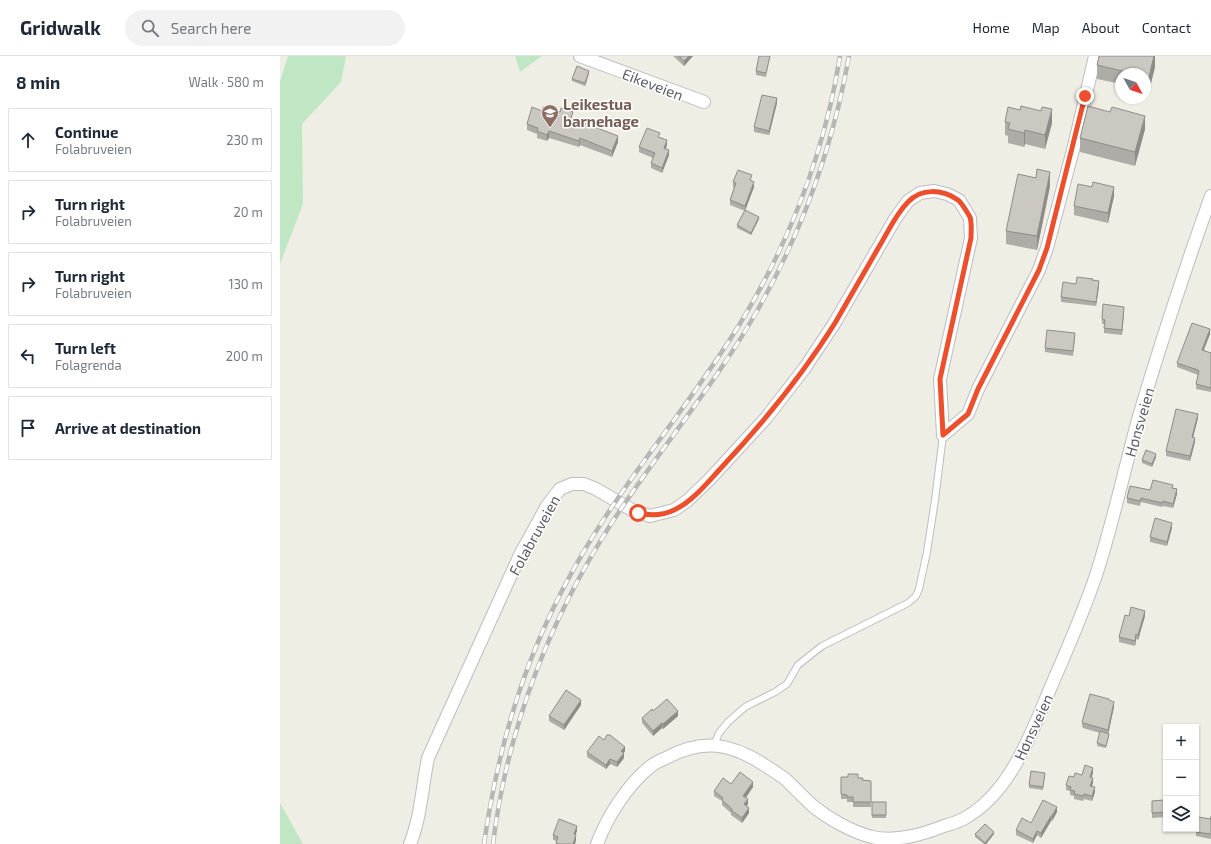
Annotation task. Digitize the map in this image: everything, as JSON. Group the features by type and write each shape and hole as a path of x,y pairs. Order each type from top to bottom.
{"street":[{"name":"Eikeveien","path":"580,56 704,102"},
{"path":"943,435 968,414 978,389 1039,270 1047,248 1074,146 1095,56"},
{"name":"Folabruveien","path":"410,844 420,810 423,782 428,758 520,555 546,506 553,497 560,489 572,484 584,484 596,489 632,510 650,516 674,510 687,501 709,480 766,418 804,369 834,324 895,219 908,201 920,193 934,191 946,194 959,200 970,218 971,238 940,379 943,435"},
{"name":"Hønsveien","path":"597,844 613,813 632,784 652,766 679,751 701,745 723,745 750,756 783,777 815,807 832,819 872,841 905,841 964,819 987,802 1012,771 1040,713 1076,629 1098,570 1140,415 1173,306 1211,196"}],"lane":[{"path":"714,745 719,734 728,722 744,707 775,692 787,684 798,664 822,646 908,603 916,596 928,552 943,435"}],"green space":[{"path":"288,56 346,56 341,82 302,124 303,204 280,264 280,81"},
{"path":"515,56 542,56 520,72"},
{"path":"280,803 303,844 280,844"}],"building":[{"path":"679,56 689,56 684,61"},
{"path":"759,56 770,56 766,73 756,71"},
{"path":"1099,56 1154,56 1151,69 1115,68 1115,69 1097,65"},
{"path":"577,66 589,71 585,83 572,79"},
{"path":"762,95 777,98 769,131 754,127"},
{"path":"1021,106 1041,111 1042,107 1052,109 1045,135 1025,130 1024,133 1008,129 1010,123 1005,122 1008,107 1020,110"},
{"path":"1088,106 1110,112 1112,107 1145,116 1135,152 1080,138"},
{"path":"532,107 542,111 543,107 560,112 561,108 573,112 571,118 618,136 612,151 580,138 579,141 549,131 547,135 537,131 538,128 527,124"},
{"path":"647,128 660,133 658,137 667,140 664,148 669,150 662,168 651,163 655,153 639,147"},
{"path":"1037,169 1050,172 1037,236 1006,231 1018,174 1036,178"},
{"path":"738,170 752,175 750,180 754,182 745,206 730,200 736,183 733,182"},
{"path":"1093,182 1114,187 1108,213 1074,206 1078,184 1092,187"},
{"path":"745,210 759,217 751,233 737,225"},
{"path":"1077,277 1099,281 1096,302 1061,297 1063,282 1076,284"},
{"path":"1103,304 1124,307 1122,330 1104,328 1105,320 1102,319"},
{"path":"1192,323 1210,329 1202,350 1211,353 1211,388 1196,384 1198,370 1177,363"},
{"path":"1047,330 1075,333 1073,351 1045,348"},
{"path":"1176,409 1198,414 1192,437 1195,438 1190,456 1166,451"},
{"path":"1146,450 1156,454 1152,464 1142,460"},
{"path":"1153,480 1173,485 1172,488 1177,489 1173,504 1141,498 1140,501 1127,498 1130,486 1150,490"},
{"path":"1155,518 1172,523 1167,542 1150,537"},
{"path":"1131,607 1145,611 1138,635 1136,634 1135,641 1119,637 1125,615 1129,616"},
{"path":"566,690 581,700 564,725 549,716"},
{"path":"1090,694 1109,699 1114,702 1108,730 1082,722"},
{"path":"667,699 678,711 653,731 642,718"},
{"path":"1100,731 1109,734 1106,746 1097,743"},
{"path":"607,735 610,735 625,747 621,751 624,753 617,762 610,759 606,765 587,752 599,736 604,740"},
{"path":"1085,765 1093,768 1090,777 1093,778 1090,786 1095,787 1092,796 1074,794 1075,791 1070,790 1071,787 1066,785 1069,776 1074,777 1075,773 1082,775"},
{"path":"1031,771 1045,773 1043,787 1029,785"},
{"path":"740,772 753,782 743,796 748,799 744,804 749,808 742,818 731,810 732,809 722,800 723,798 714,791 723,778 731,784"},
{"path":"848,774 858,774 858,778 871,781 871,802 853,802 853,797 847,797 847,795 841,794 841,777 848,777"},
{"path":"1043,800 1057,807 1041,833 1037,831 1033,839 1016,830 1022,818 1031,823"},
{"path":"1163,800 1163,812 1152,813 1152,801"},
{"path":"872,802 886,802 886,815 872,815"},
{"path":"1199,817 1211,819 1211,834 1196,832 1199,832"},
{"path":"559,819 577,826 573,844 556,843 558,837 553,835"},
{"path":"985,824 994,832 985,843 975,834"}],"railway":[{"path":"484,844 490,806 507,732 530,661 545,626 561,592 598,528 638,469 722,352 759,291 790,227 815,160 825,126 840,56"},
{"path":"493,844 509,759 521,717 551,636 590,558 613,521 723,365 741,338 773,281 802,219 814,188 834,123 849,56"}],"place":[{"name":"Leikestua barnehage","path":"550,128"}],"route":[{"path":"638,513 650,516 665,513 674,510 687,501 734,454 766,418 804,369 834,324 895,219 908,201 920,193 934,191 946,194 959,200 970,218 971,238 940,379 943,435 968,414 978,389 1039,270 1047,248 1074,146 1085,96"}]}
